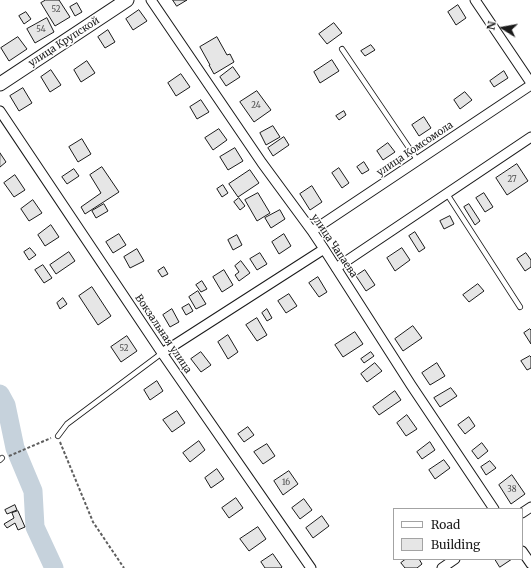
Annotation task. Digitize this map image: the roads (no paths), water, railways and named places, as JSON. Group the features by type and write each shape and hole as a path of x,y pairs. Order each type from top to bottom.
{"main road":[{"name":"улица Крупской","path":"0,84 127,0"}],"street":[{"name":"улица Чапаева","path":"151,0 262,163 312,231 411,385 493,508"},
{"path":"475,0 531,84"},
{"name":"улица Комсомола","path":"312,231 531,84"},
{"name":"Вокзальная улица","path":"0,111 162,353 311,568"},
{"path":"336,268 531,137"},
{"path":"162,353 324,250"},
{"path":"523,552 531,564"},
{"path":"442,568 454,560"}],"lane":[{"path":"342,48 418,161"},
{"path":"447,194 520,307"},
{"path":"58,436 67,424 162,353"}],"waterway":[{"path":"0,394 6,405 15,448 33,491 35,527 54,568"}]}
